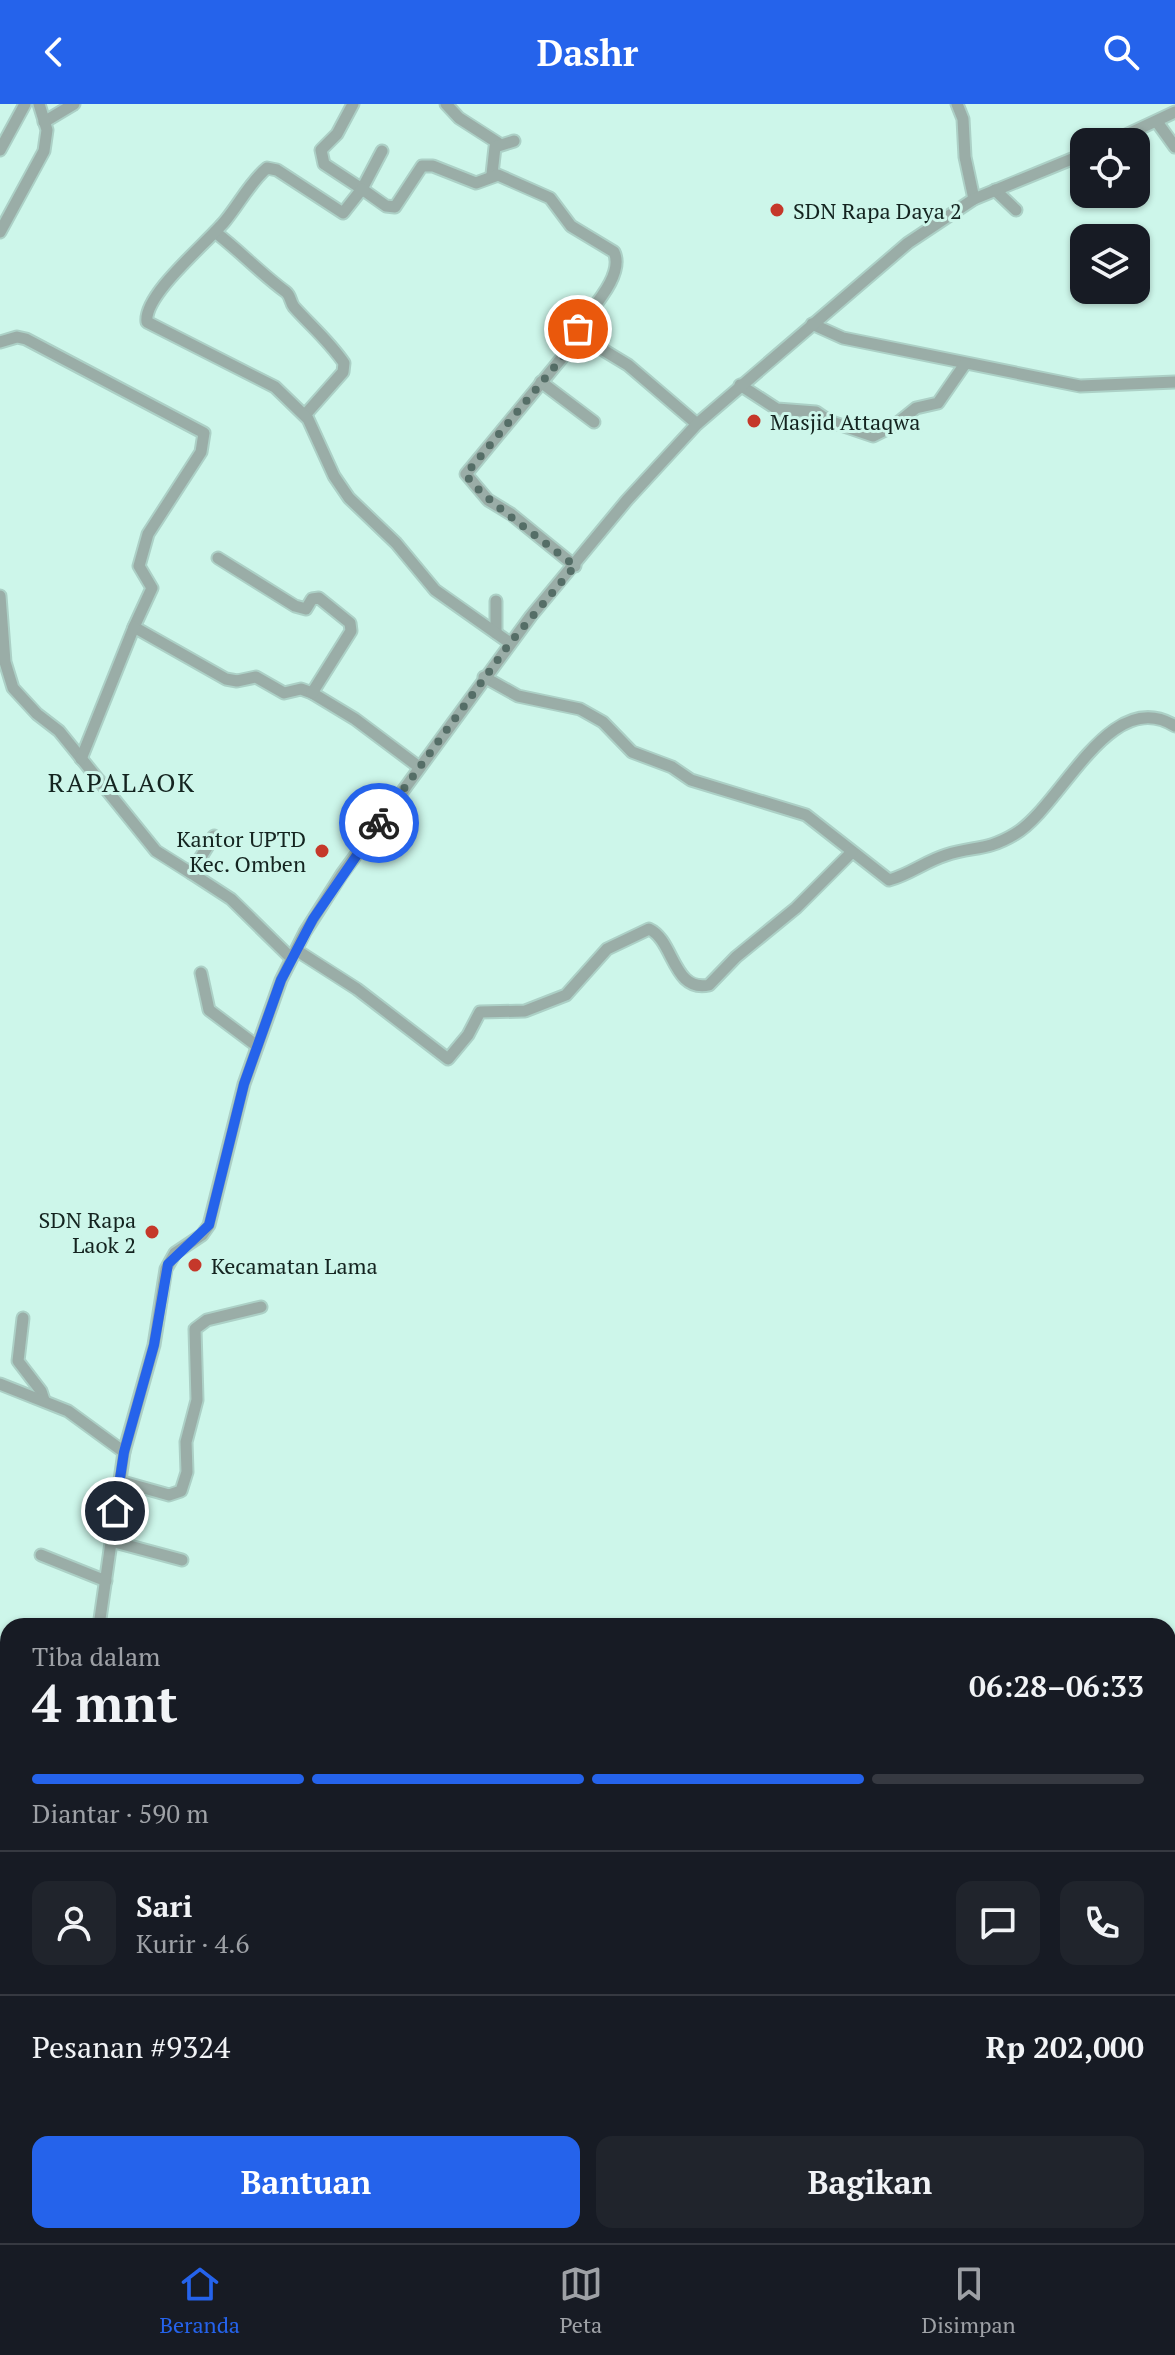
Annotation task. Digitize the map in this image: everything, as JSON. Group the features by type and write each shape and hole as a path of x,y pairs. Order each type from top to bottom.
{"street":[{"path":"0,150 25,104"},
{"path":"0,232 44,151 48,136 39,104"},
{"path":"44,122 74,104"},
{"path":"353,104 320,155 324,164 386,206 395,207 422,166 433,166 476,183 492,174"},
{"path":"446,104 459,118 498,143 514,141"},
{"path":"957,104 963,115 965,157 974,199"},
{"path":"1143,128 1175,112"},
{"path":"1157,122 1175,147"},
{"path":"492,174 494,151 498,143"},
{"path":"382,151 362,189 343,213 277,170 267,168 215,232 179,268 149,308 146,320 275,387 305,415 334,476 349,498 396,543 435,590 510,643"},
{"path":"100,1618 124,1452 157,1330 166,1269 175,1253 202,1235 209,1225 257,1046 294,954 342,874 510,643 627,500 697,424 925,229 974,199 1070,160"},
{"path":"492,174 550,198 571,226 616,257 617,265 606,288 579,327 580,336 467,470 466,477 488,500 511,514 575,566"},
{"path":"995,190 1016,210"},
{"path":"215,232 289,293 294,308 324,334 344,363 343,372 305,415"},
{"path":"812,324 843,338 1080,386 1175,382"},
{"path":"580,336 628,365 697,424"},
{"path":"0,342 17,337 26,339 204,433 201,452 148,534 139,566 152,588 81,759"},
{"path":"740,385 777,409 816,412 829,421 873,436 895,425 916,408 938,403 965,364"},
{"path":"541,382 594,422"},
{"path":"218,558 295,606 306,609 312,599 319,598 350,623 351,631 312,693"},
{"path":"0,596 7,676 22,698 59,731 156,851 231,899 294,954 357,989 448,1059 480,1012 525,1011 566,995 607,949 649,929 662,939 682,975 695,985 709,985 736,957 796,908 852,852"},
{"path":"496,601 496,633"},
{"path":"134,627 226,679 237,681 256,677 284,693 301,689 312,693 355,719 419,767"},
{"path":"484,677 518,696 580,709 597,718 632,752 672,767 691,780 806,815 889,880 948,854 996,846 1032,822 1108,732 1146,718 1175,726"},
{"path":"191,873 214,836"},
{"path":"201,973 209,1010 257,1046"},
{"path":"119,1481 169,1495 181,1491 187,1472 186,1442 196,1411 196,1327 261,1307"},
{"path":"23,1318 18,1361 37,1384 44,1400"},
{"path":"0,1384 44,1400 81,1419 124,1452"},
{"path":"111,1541 182,1560"},
{"path":"41,1555 106,1581"}],"way so far":[{"path":"379,823 484,677 575,566 511,514 488,500 467,479 466,474 580,336 578,329"}],"place":[{"name":"SDN Rapa Daya 2","path":"777,210"},
{"name":"Masjid Attaqwa","path":"754,421"},
{"name":"Kantor UPTD Kec. Omben","path":"322,851"},
{"name":"SDN Rapa Laok 2","path":"152,1232"},
{"name":"Kecamatan Lama","path":"195,1265"}],"district":[{"name":"RAPALAOK","path":"122,782"}],"route":[{"path":"115,1511 124,1452 154,1345 168,1264 175,1253 202,1235 209,1225 244,1084 281,980 313,919 379,823"}]}
